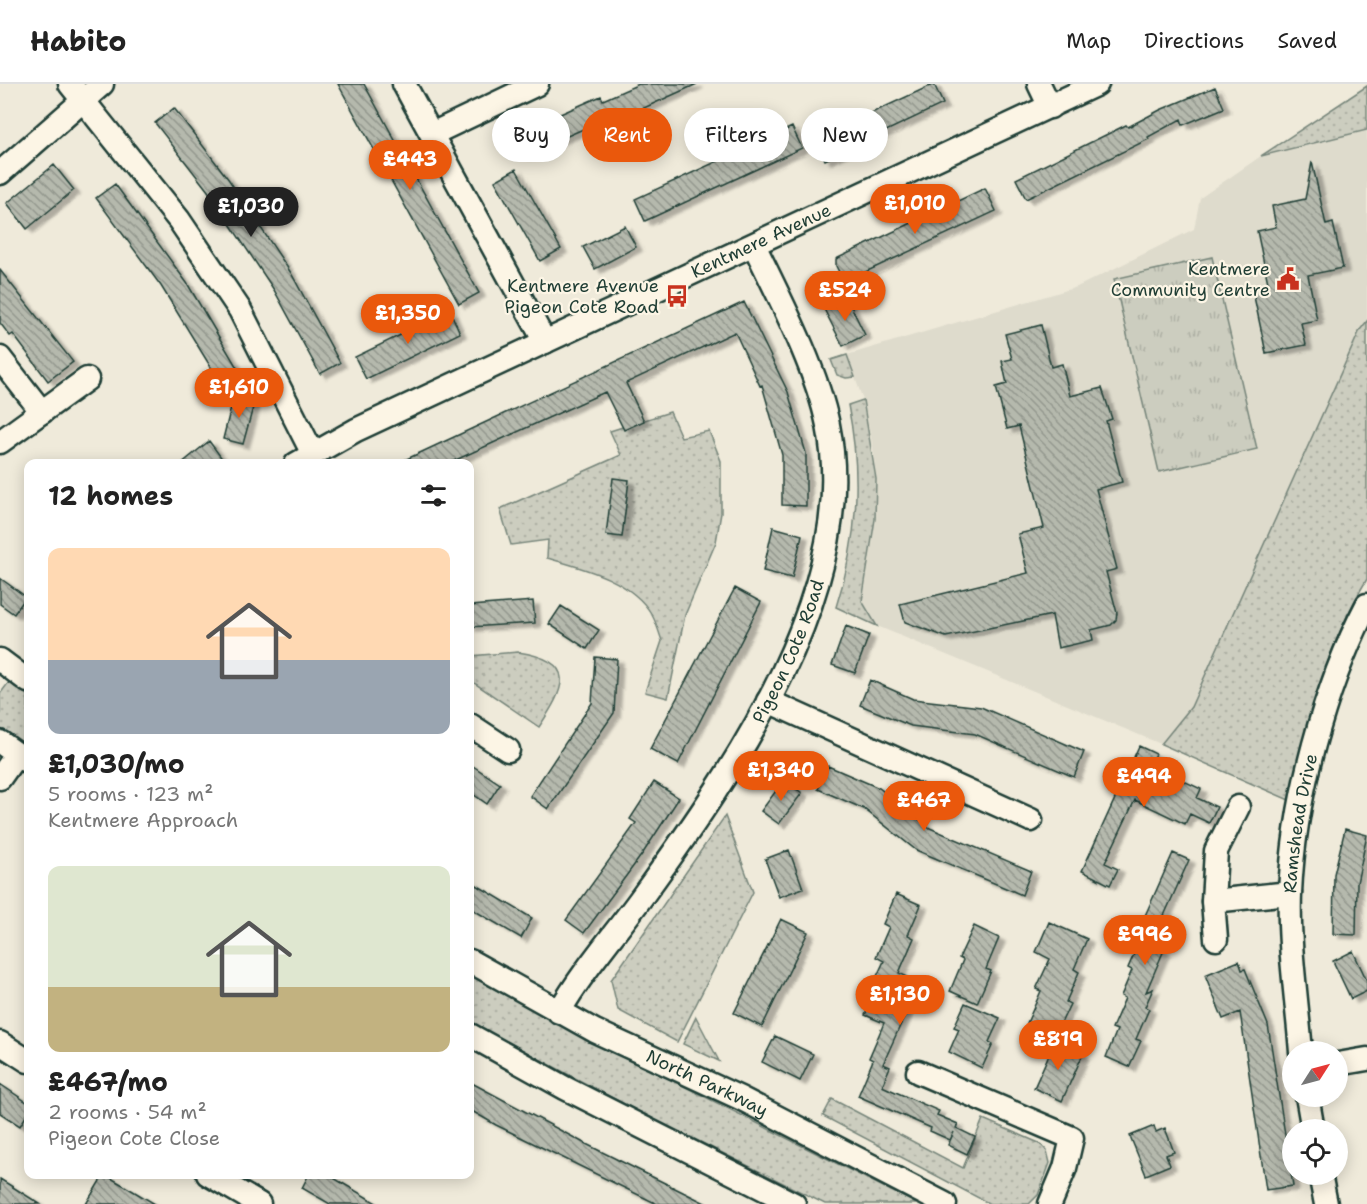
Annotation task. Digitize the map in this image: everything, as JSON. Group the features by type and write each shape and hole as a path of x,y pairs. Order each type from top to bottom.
{"street":[{"path":"0,172 76,93 102,84"},
{"path":"404,84 545,342"},
{"path":"432,134 537,84"},
{"path":"1039,84 1050,107"},
{"name":"Kentmere Avenue","path":"305,459 356,430 1096,84"},
{"path":"76,93 179,220 240,310 305,459"},
{"name":"Pigeon Cote Road","path":"560,1012 710,800 768,701 803,622 823,565 833,512 833,461 820,396 754,245"},
{"path":"0,358 42,412"},
{"path":"0,442 87,379"},
{"name":"Ramshead Drive","path":"1300,1041 1290,893 1301,805 1320,718 1353,631 1367,605"},
{"path":"0,660 24,678"},
{"path":"768,701 1031,820"},
{"path":"474,727 508,750"},
{"path":"0,778 15,753"},
{"path":"1216,939 1213,901 1216,851 1238,807"},
{"path":"1213,901 1290,893"},
{"name":"North Parkway","path":"474,963 560,1012 740,1098 945,1204"},
{"path":"474,1037 575,1093 794,1204"},
{"path":"0,1043 24,1058"},
{"path":"1348,1062 1367,1059"},
{"path":"918,1072 1072,1138 1065,1168 1050,1204"},
{"path":"216,1179 259,1204"},
{"path":"1322,1185 1326,1204"}],"shaded area":[{"path":"1367,130 1367,321 1360,330 1191,707 1161,744 877,626 862,601 875,519 876,479 873,448 863,400 847,355 1077,287 1194,229 1200,198 1261,156"}],"green space":[{"path":"1367,86 1367,130 1261,156"},
{"path":"1212,257 1257,449 1159,472 1114,279"},
{"path":"1367,321 1367,579 1340,631 1319,686 1289,800 1161,744 1191,707 1360,330"},
{"path":"847,355 855,377 846,378 837,375 831,360"},
{"path":"863,400 876,479 875,519 862,601 877,626 836,607 849,557 856,507 855,457 848,405"},
{"path":"670,412 681,437 709,431 721,461 721,513 716,542 685,615 668,698 645,692 662,641 653,618 643,603 632,593 606,577 547,558 548,540 511,545 500,509 621,455 610,431"},
{"path":"518,652 537,656 551,662 558,669 561,678 560,689 539,727 474,683 474,656"},
{"path":"9,682 24,693 24,747 0,731 0,694"},
{"path":"725,816 753,892 677,1042 618,1010 611,980"},
{"path":"474,975 547,1017 917,1204 825,1204 626,1105 474,1024"},
{"path":"696,1017 719,1061 683,1044"},
{"path":"832,1099 963,1168 983,1119 1039,1143 1047,1151 1050,1163 1038,1195 1029,1204 990,1204 823,1116"}],"building":[{"path":"338,84 364,84 479,293 459,304"},
{"path":"639,84 697,84 644,108 582,108 582,130 570,135 570,110 601,96 603,100"},
{"path":"934,84 943,104 888,130 888,108 882,108"},
{"path":"1215,87 1224,108 1183,125 1181,119 1148,137 1149,139 1026,199 1016,179 1126,125 1128,127 1160,110"},
{"path":"174,108 229,180 291,273 340,363 320,374 274,290 208,191 155,123"},
{"path":"792,127 801,148 789,154 789,128"},
{"path":"716,162 772,162 645,221 635,199"},
{"name":"Kentmere Community Centre","path":"1312,162 1326,225 1333,223 1343,268 1308,275 1317,320 1301,323 1306,345 1266,353 1252,287 1268,283 1257,231 1276,227 1272,206 1305,199"},
{"path":"54,165 74,190 27,229 7,203"},
{"path":"516,169 561,249 540,261 495,181"},
{"path":"115,184 187,283 242,376 223,387 161,286 96,198"},
{"path":"985,188 996,211 844,282 836,266 836,259"},
{"path":"625,226 636,247 595,269 583,247"},
{"path":"0,270 73,362 48,381 13,334 10,336 0,323"},
{"path":"847,298 865,335 843,346 824,309"},
{"path":"744,302 788,392 806,453 806,506 782,505 782,455 762,385 760,386 735,332 626,383 644,421 624,430 605,392 458,459 407,459"},
{"path":"450,311 460,333 366,379 355,357"},
{"path":"1041,325 1051,367 1062,364 1070,396 1102,388 1112,419 1106,421 1122,482 1096,489 1117,569 1106,572 1117,613 1116,620 1111,625 1091,630 1093,640 1058,648 1052,615 946,637 905,622 900,604 1028,573 1018,534 1044,528 1019,426 1007,429 996,387 1007,384 1002,361 1012,359 1005,334"},
{"path":"234,395 255,400 243,444 223,439"},
{"path":"209,441 222,459 187,459"},
{"path":"613,478 629,480 622,537 606,535"},
{"path":"773,527 802,535 792,578 763,571"},
{"path":"0,578 24,596 24,600 14,614 0,604"},
{"path":"735,588 761,602 678,764 650,749"},
{"path":"533,601 535,623 474,627 474,606"},
{"path":"561,606 599,630 587,649 549,624"},
{"path":"846,626 869,635 855,673 832,665"},
{"path":"595,657 617,659 614,713 548,809 530,796 592,703"},
{"path":"870,680 913,699 981,707 1084,752 1074,777 975,734 911,726 860,705"},
{"path":"1139,746 1156,754 1150,765 1201,789 1197,798 1217,807 1209,823 1190,814 1185,824 1135,800 1105,863 1118,869 1110,885 1082,871"},
{"path":"828,766 879,788 930,828 1031,871 1022,895 916,850 864,809 818,789"},
{"path":"474,767 500,784 487,804 474,795"},
{"path":"784,780 802,793 779,824 761,811"},
{"path":"654,782 679,798 643,853 584,933 566,920 636,823 630,819"},
{"path":"1345,829 1367,835 1357,883 1356,935 1333,934 1334,874"},
{"path":"789,850 803,888 779,897 765,859"},
{"path":"1173,853 1189,860 1163,918 1172,921 1159,948 1164,950 1146,992 1153,989 1145,1007 1149,1009 1136,1039 1141,1041 1129,1067 1106,1057 1117,1030 1112,1028 1125,998 1121,996 1132,970 1128,968 1140,940 1135,938"},
{"path":"474,883 532,918 521,938 474,910"},
{"path":"896,894 921,905 908,935 914,938 899,973 916,981 906,1005 909,1006 883,1064 890,1067 882,1086 939,1111 937,1115 958,1124 956,1128 975,1137 967,1154 948,1145 954,1132 950,1140 930,1131 931,1128 858,1096 873,1060 869,1058 884,1023 865,1015 876,991 871,989 884,961 876,957 889,927 883,924"},
{"path":"781,919 808,932 762,1027 734,1013"},
{"path":"1049,922 1087,939 1074,969 1079,972 1066,1002 1070,1004 1055,1036 1027,1023 1041,991 1036,989 1050,959 1036,952"},
{"path":"974,926 999,938 986,969 991,971 977,1003 950,991 963,960 959,958"},
{"path":"1353,951 1367,981 1367,991 1351,999 1333,961"},
{"path":"1239,961 1242,970 1245,969 1268,1025 1283,1119 1282,1185 1293,1186 1266,1190 1240,1012 1223,1019 1205,975"},
{"path":"965,1003 1000,1018 989,1042 993,1044 982,1068 949,1052 959,1029 954,1027"},
{"path":"775,1036 813,1054 800,1081 762,1062"},
{"path":"1055,1041 1083,1054 1062,1101 1034,1088"},
{"path":"0,1084 24,1100 24,1120 20,1126 0,1113"},
{"path":"474,1084 584,1143 707,1204 657,1204 474,1112"},
{"path":"1154,1126 1156,1132 1165,1128 1174,1152 1166,1155 1170,1165 1146,1175 1130,1136"},
{"path":"0,1179 40,1204 0,1204"},
{"path":"101,1179 113,1179 155,1204 86,1204"},
{"path":"306,1179 336,1179 378,1204 330,1204 302,1188"}],"place":[{"name":"Kentmere Community Centre","path":"1288,279"},
{"name":"Kentmere Avenue Pigeon Cote Road","path":"677,296"}]}
